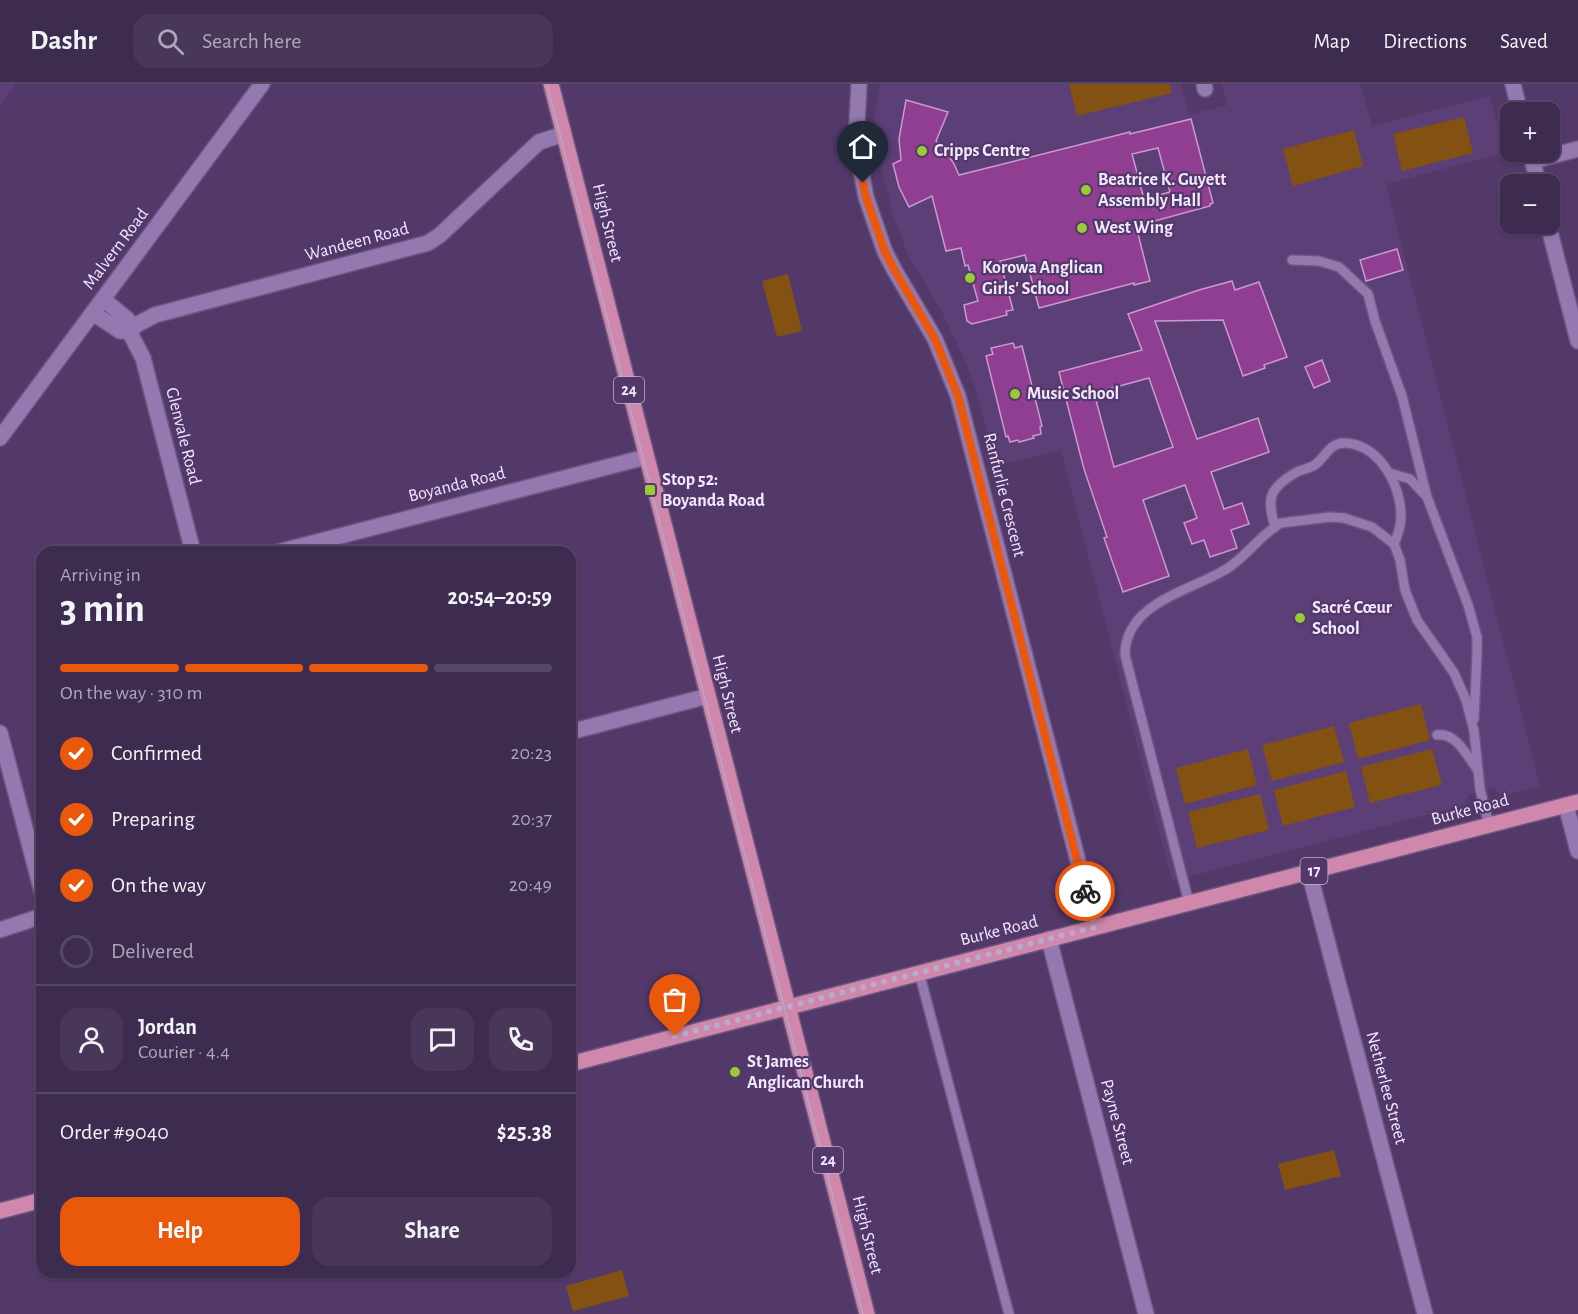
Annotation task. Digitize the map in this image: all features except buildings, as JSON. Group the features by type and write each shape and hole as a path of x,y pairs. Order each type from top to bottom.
{"main road":[{"name":"High Street","path":"551,84 867,1314"},
{"name":"Burke Road","path":"576,1062 1572,803"},
{"path":"0,1211 36,1202"}],"street":[{"name":"Malvern Road","path":"0,438 262,84"},
{"name":"Ranfurlie Crescent","path":"859,84 856,144 866,197 885,252 935,339 955,387 1095,927"},
{"path":"1513,84 1518,102"},
{"name":"Wandeen Road","path":"129,331 155,315 428,243 440,235 539,142 564,134"},
{"path":"1560,152 1578,149"},
{"path":"1551,234 1578,341"},
{"name":"Glenvale Road","path":"103,299 128,320 129,331 143,358 191,546"},
{"path":"93,314 120,331 129,331"},
{"name":"Boyanda Road","path":"301,546 646,457"},
{"path":"576,730 708,696"},
{"path":"0,733 36,869"},
{"path":"1572,803 1578,851"},
{"name":"Netherlee Street","path":"1310,872 1425,1314"},
{"path":"0,930 36,918"},
{"name":"Payne Street","path":"1049,939 1146,1314"}],"lane":[{"path":"1292,260 1319,261 1339,267 1368,294 1402,396 1427,497 1474,626 1478,654 1474,731 1480,789 1489,825"},
{"path":"1275,527 1269,501 1273,493 1296,472 1314,465 1331,447 1337,444 1352,444 1364,449 1382,463 1389,473 1400,505 1401,519 1394,544"},
{"path":"1389,473 1410,478 1427,497"},
{"path":"1190,903 1125,656 1125,647 1135,623 1150,608 1228,568 1281,523 1344,518 1372,527 1394,544 1400,560 1405,590 1414,613 1461,687 1474,731"},
{"path":"1437,735 1447,735 1455,741 1478,771"},
{"path":"919,972 1009,1314"}],"shaded area":[{"path":"0,84 16,84 0,106"},
{"name":"Sacré Cœur School","path":"880,84 1181,84 1189,115 1227,105 1222,84 1360,84 1372,126 1490,96 1500,134 1500,154 1386,184 1540,786 1502,796 1493,788 1468,795 1465,805 1172,881 1061,450 996,466 967,365 942,312 909,257 893,214 876,147 875,110"},
{"path":"1069,84 1169,84 1172,93 1077,116"},
{"path":"1464,117 1473,153 1402,171 1393,134"},
{"path":"1354,130 1363,166 1293,186 1283,149"},
{"path":"788,274 802,331 777,337 762,281"},
{"path":"1421,704 1430,740 1358,759 1349,723"},
{"path":"1334,726 1344,762 1272,781 1262,745"},
{"path":"1248,749 1257,785 1185,804 1176,768"},
{"path":"1432,749 1442,785 1370,803 1361,767"},
{"path":"1346,771 1355,807 1283,826 1274,790"},
{"path":"1260,794 1269,830 1197,848 1188,812"},
{"path":"1334,1150 1341,1176 1285,1190 1278,1164"},
{"path":"622,1270 629,1296 573,1311 566,1286"}],"tram line":[{"path":"547,84 863,1314"}],"way so far":[{"path":"675,1036 1095,927 1085,891"}],"place":[{"name":"Cripps Centre","path":"922,151"},
{"name":"Beatrice K. Guyett Assembly Hall","path":"1086,190"},
{"name":"West Wing","path":"1082,228"},
{"name":"Korowa Anglican Girls' School","path":"970,278"},
{"name":"Music School","path":"1015,394"},
{"name":"Stop 52: Boyanda Road","path":"650,490"},
{"name":"Sacré Cœur School","path":"1300,618"},
{"name":"St James Anglican Church","path":"735,1072"}],"route":[{"path":"863,183 885,252 935,339 958,396 1085,891"}]}
